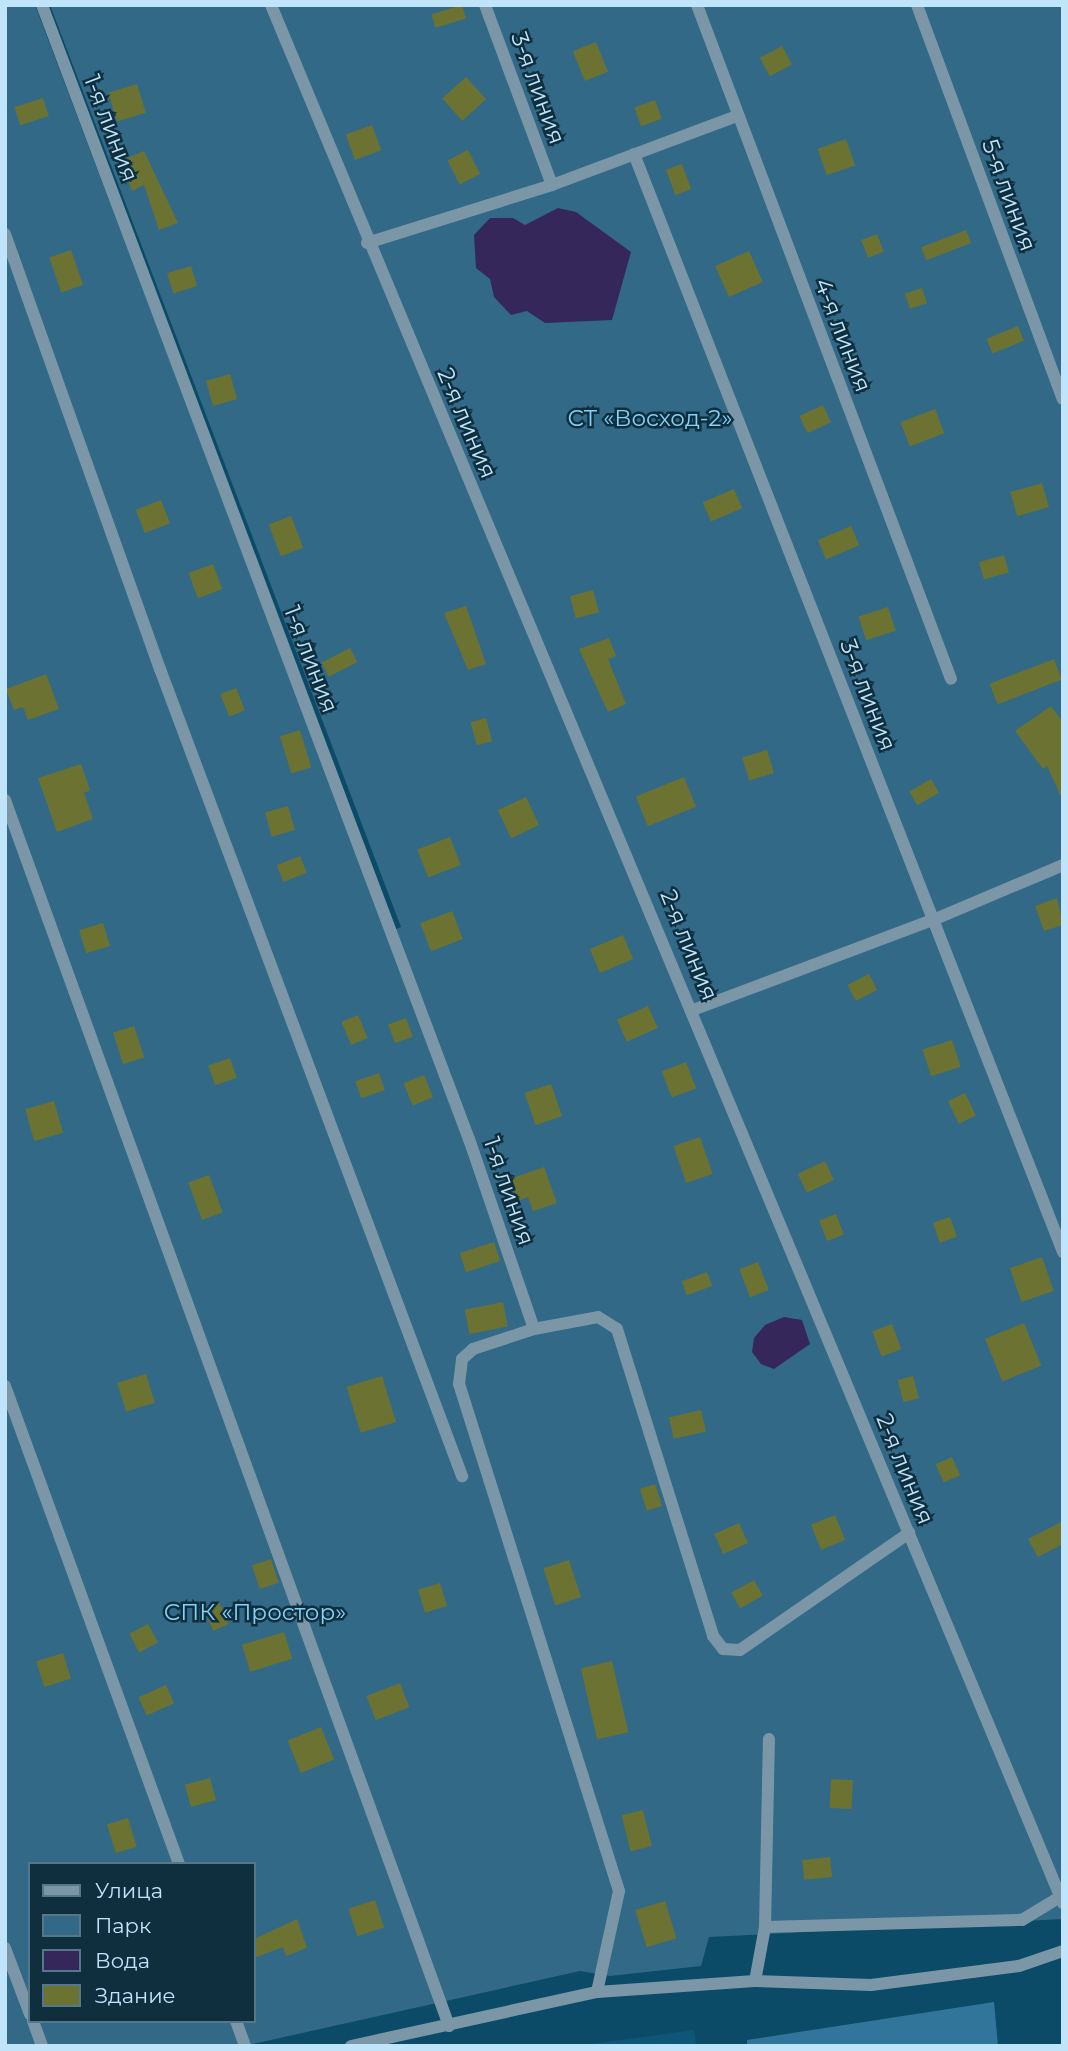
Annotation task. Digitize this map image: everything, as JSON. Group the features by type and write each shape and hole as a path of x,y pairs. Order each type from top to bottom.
{"street":[{"name":"1-я линия","path":"42,5 469,1139 534,1329"},
{"name":"2-я линия","path":"271,5 367,243 693,1010 1061,1900"},
{"name":"3-я линия","path":"485,5 551,185"},
{"name":"4-я линия","path":"697,5 951,679"},
{"name":"5-я линия","path":"917,5 1063,400"},
{"path":"367,243 551,185 737,116"},
{"name":"3-я линия","path":"635,154 1063,1252"},
{"path":"5,234 160,669 462,1476"},
{"path":"5,800 449,2026"},
{"path":"693,1010 933,920 1063,865"},
{"path":"597,1992 619,1891 460,1384 462,1359 473,1349 534,1329 598,1317 617,1329 713,1636 723,1649 740,1650 909,1533"},
{"path":"5,1386 178,1862"},
{"path":"755,1981 765,1927 769,1739"},
{"path":"765,1927 1022,1920 1061,1900"},
{"path":"5,1948 28,2009"},
{"path":"351,2046 597,1992 755,1981 871,1985 1019,1966 1063,1951"},
{"path":"34,2023 42,2046"},
{"path":"237,2023 245,2046"}],"shaded area":[{"path":"994,2002 998,2046 747,2046 747,2040"},
{"path":"694,2030 696,2046 576,2046"}],"green space":[{"name":"СТ «Восход-2»","path":"5,5 35,5 387,933 401,927 50,5 1063,5 1063,1919 709,1937 701,1966 610,1976 580,1971 244,2046 5,2046"}],"water":[{"path":"558,208 576,212 631,252 612,320 545,323 527,311 511,315 494,297 490,279 476,268 474,235 490,218 513,218 525,225"},
{"path":"784,1317 802,1320 810,1344 774,1369 761,1364 752,1352 754,1338 765,1325"}],"building":[{"path":"462,5 466,18 435,28 431,14"},
{"path":"596,42 608,72 585,81 573,51"},
{"path":"782,46 792,65 770,76 760,58"},
{"path":"466,77 486,99 462,121 442,98"},
{"path":"137,84 146,113 117,121 108,93"},
{"path":"43,98 49,116 20,125 14,107"},
{"path":"655,100 662,119 641,126 634,108"},
{"path":"372,125 381,150 355,160 346,135"},
{"path":"846,139 855,165 827,175 818,149"},
{"path":"468,150 480,174 460,184 448,160"},
{"path":"144,151 178,223 159,230 144,185 132,191 120,161"},
{"path":"682,164 691,189 675,195 666,170"},
{"path":"966,230 971,243 926,260 921,247"},
{"path":"877,234 884,252 868,258 861,240"},
{"path":"71,250 83,285 61,292 49,257"},
{"path":"749,251 763,282 729,297 715,266"},
{"path":"191,266 197,286 173,293 167,273"},
{"path":"922,288 927,303 910,309 905,294"},
{"path":"1018,326 1024,341 992,354 986,339"},
{"path":"230,374 237,399 213,406 206,381"},
{"path":"823,405 831,422 807,433 799,416"},
{"path":"935,409 944,433 910,447 900,422"},
{"path":"1042,483 1049,507 1017,516 1010,492"},
{"path":"734,489 742,508 711,522 703,502"},
{"path":"161,500 170,523 145,533 136,510"},
{"path":"291,516 303,548 281,556 269,525"},
{"path":"851,526 859,545 826,559 818,540"},
{"path":"1004,555 1009,572 984,579 979,562"},
{"path":"213,564 222,589 198,598 189,573"},
{"path":"593,590 599,612 576,618 570,596"},
{"path":"466,606 486,664 468,670 444,613"},
{"path":"888,607 896,631 866,640 859,617"},
{"path":"609,638 616,656 608,659 626,704 608,712 579,649"},
{"path":"350,648 357,662 329,677 321,663"},
{"path":"1054,659 1062,680 997,704 990,684"},
{"path":"46,674 59,709 28,720 23,707 14,710 6,689"},
{"path":"236,688 245,710 229,717 220,694"},
{"path":"1051,706 1063,722 1063,801 1047,766 1043,769 1015,731"},
{"path":"486,718 492,741 477,745 471,722"},
{"path":"300,730 311,767 291,773 280,736"},
{"path":"767,750 774,773 749,781 742,758"},
{"path":"81,764 90,790 84,793 93,819 57,832 38,778"},
{"path":"684,777 696,807 648,826 636,796"},
{"path":"931,779 939,793 917,805 909,791"},
{"path":"526,797 539,825 511,838 498,810"},
{"path":"288,806 295,830 272,837 265,813"},
{"path":"450,837 461,865 428,878 417,850"},
{"path":"300,856 307,873 284,882 277,865"},
{"path":"1057,898 1063,925 1044,931 1035,906"},
{"path":"452,911 463,939 431,951 420,923"},
{"path":"103,923 110,946 86,953 79,930"},
{"path":"623,935 633,959 600,973 590,949"},
{"path":"869,974 877,990 856,1001 848,985"},
{"path":"648,1006 658,1028 627,1042 617,1020"},
{"path":"358,1015 368,1038 351,1045 341,1022"},
{"path":"406,1018 413,1037 395,1043 388,1024"},
{"path":"134,1026 144,1057 123,1064 113,1033"},
{"path":"952,1040 961,1067 931,1076 923,1050"},
{"path":"230,1058 237,1078 215,1085 208,1065"},
{"path":"686,1062 696,1088 672,1097 662,1071"},
{"path":"379,1073 385,1090 361,1098 355,1081"},
{"path":"424,1075 433,1097 413,1105 404,1083"},
{"path":"551,1084 562,1116 536,1125 525,1093"},
{"path":"965,1093 976,1115 959,1124 948,1101"},
{"path":"54,1101 63,1133 34,1141 25,1109"},
{"path":"700,1137 713,1174 686,1183 674,1146"},
{"path":"825,1161 834,1180 807,1193 798,1174"},
{"path":"544,1167 557,1203 533,1211 528,1197 518,1201 510,1179"},
{"path":"209,1175 223,1213 202,1220 188,1183"},
{"path":"836,1214 844,1235 827,1241 819,1220"},
{"path":"950,1217 957,1237 940,1243 933,1223"},
{"path":"494,1242 500,1261 466,1272 460,1253"},
{"path":"1042,1257 1054,1291 1022,1302 1010,1268"},
{"path":"758,1262 769,1290 750,1297 739,1269"},
{"path":"707,1272 712,1286 687,1295 682,1281"},
{"path":"503,1302 508,1327 469,1334 465,1309"},
{"path":"1024,1323 1041,1366 1002,1381 985,1339"},
{"path":"892,1324 901,1349 882,1357 872,1331"},
{"path":"146,1374 155,1403 126,1411 117,1383"},
{"path":"382,1376 396,1422 361,1433 347,1387"},
{"path":"913,1376 919,1398 903,1402 898,1380"},
{"path":"701,1410 706,1431 674,1439 669,1417"},
{"path":"952,1457 960,1475 944,1483 936,1464"},
{"path":"655,1484 662,1506 647,1511 640,1489"},
{"path":"835,1515 845,1540 821,1550 811,1525"},
{"path":"1063,1521 1063,1544 1038,1557 1028,1539"},
{"path":"739,1523 748,1543 723,1554 714,1534"},
{"path":"271,1559 279,1583 260,1589 252,1565"},
{"path":"569,1560 581,1597 555,1605 543,1568"},
{"path":"754,1580 763,1596 740,1608 731,1593"},
{"path":"440,1583 447,1606 425,1613 418,1590"},
{"path":"219,1601 229,1624 213,1631 203,1608"},
{"path":"148,1624 158,1643 139,1652 129,1634"},
{"path":"284,1632 292,1659 250,1672 242,1645"},
{"path":"63,1653 71,1679 44,1687 36,1661"},
{"path":"612,1661 628,1732 597,1739 581,1668"},
{"path":"400,1683 409,1707 376,1720 366,1696"},
{"path":"166,1685 174,1703 147,1715 139,1697"},
{"path":"321,1727 334,1759 301,1773 288,1740"},
{"path":"210,1778 216,1800 191,1807 185,1785"},
{"path":"831,1779 853,1780 851,1809 829,1808"},
{"path":"643,1810 652,1846 631,1851 622,1815"},
{"path":"128,1818 137,1847 116,1853 107,1824"},
{"path":"830,1857 832,1877 804,1880 802,1860"},
{"path":"375,1900 384,1928 357,1936 348,1909"},
{"path":"665,1901 676,1938 647,1947 635,1910"},
{"path":"297,1919 307,1948 286,1956 283,1947 256,1957 256,1938"}],"park label":[{"name":"СПК «Простор»","path":"255,1612"}]}
